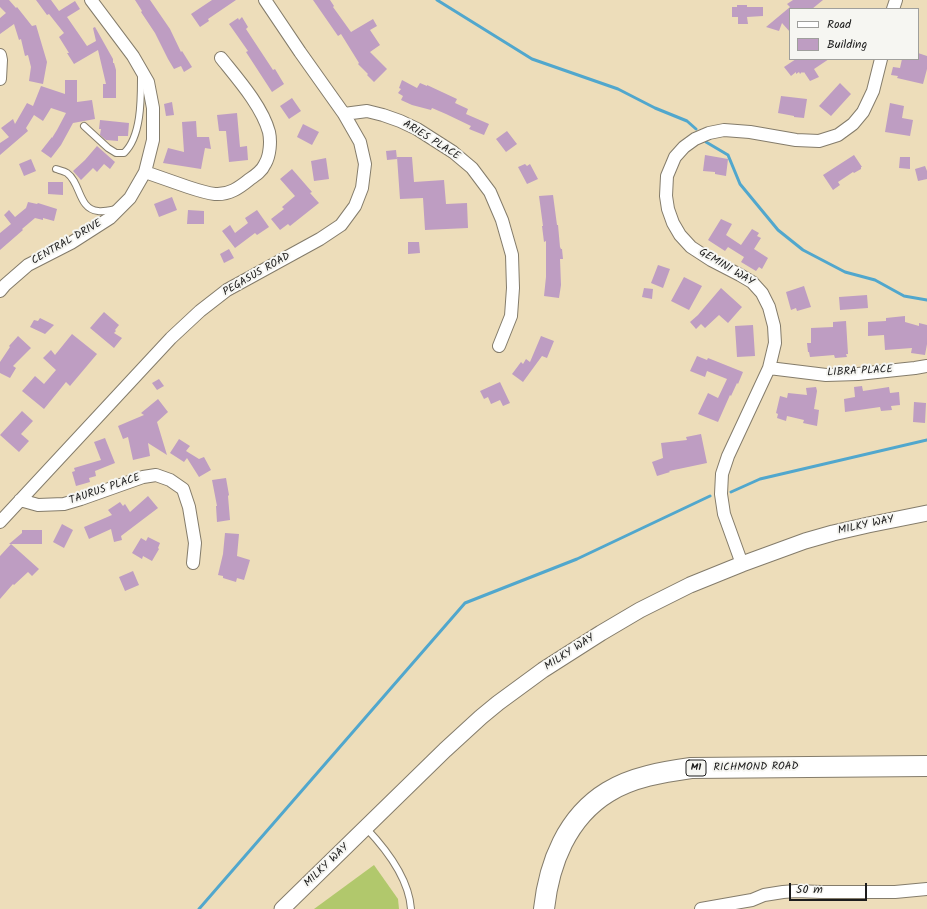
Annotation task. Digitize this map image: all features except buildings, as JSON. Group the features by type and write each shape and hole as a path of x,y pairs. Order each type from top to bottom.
{"highway":[{"name":"RICHMOND ROAD","path":"544,909 552,866 560,846 570,829 591,805 608,792 643,777 690,768 927,766"}],"street":[{"name":"CENTRAL DRIVE","path":"0,291 28,266 71,243 110,218 130,198 145,172 153,140 153,108 148,82 133,56 91,0"},
{"name":"PEGASUS ROAD","path":"0,522 172,338 200,311 227,290 320,239 340,225 356,206 362,188 364,164 360,142 344,114 265,0"},
{"path":"0,55 0,78"},
{"path":"145,172 200,191 214,194 224,194 242,186 260,171 265,164 268,157 270,137 264,119 250,97 221,58"},
{"name":"GEMINI WAY","path":"742,564 724,514 721,494 722,474 728,456 769,368 775,344 774,326 769,307 762,293 752,282 711,260 691,247 680,235 668,209 666,196 667,176 675,157 684,147 695,139 709,133 724,130 750,132 796,140 819,141 838,134 853,124 863,112 873,91 881,60"},
{"name":"ARIES PLACE","path":"344,114 367,111 383,115 417,129 453,152 472,168 490,192 502,220 512,255 513,288 510,316 499,346"},
{"name":"LIBRA PLACE","path":"769,368 826,375 858,374 927,366"},
{"name":"TAURUS PLACE","path":"20,500 38,505 64,504 143,477 156,475 170,480 183,489 189,507 195,543 193,563"},
{"name":"MILKY WAY","path":"282,909 445,750 481,717 543,670 601,633 640,610 690,585 742,564 805,541 833,533 927,513"},
{"path":"701,909 752,900 783,892 895,892 927,889"}],"lane":[{"path":"84,126 108,148 116,153 124,153 129,148 134,138 140,107 140,69"},
{"path":"56,169 67,173 73,180 85,205 91,209 98,212 119,209"},
{"path":"366,828 377,839 392,860 406,887 410,899 411,909"}],"green space":[{"path":"374,865 398,899 399,909 314,909"}],"waterway":[{"path":"437,0 532,59 618,89 655,108 687,121 696,129"},
{"path":"706,142 728,155 740,184 778,230 803,250 845,272 875,280 904,296 927,300"},
{"path":"731,492 760,479 927,440"},
{"path":"199,909 465,603 577,559 710,496"}]}
